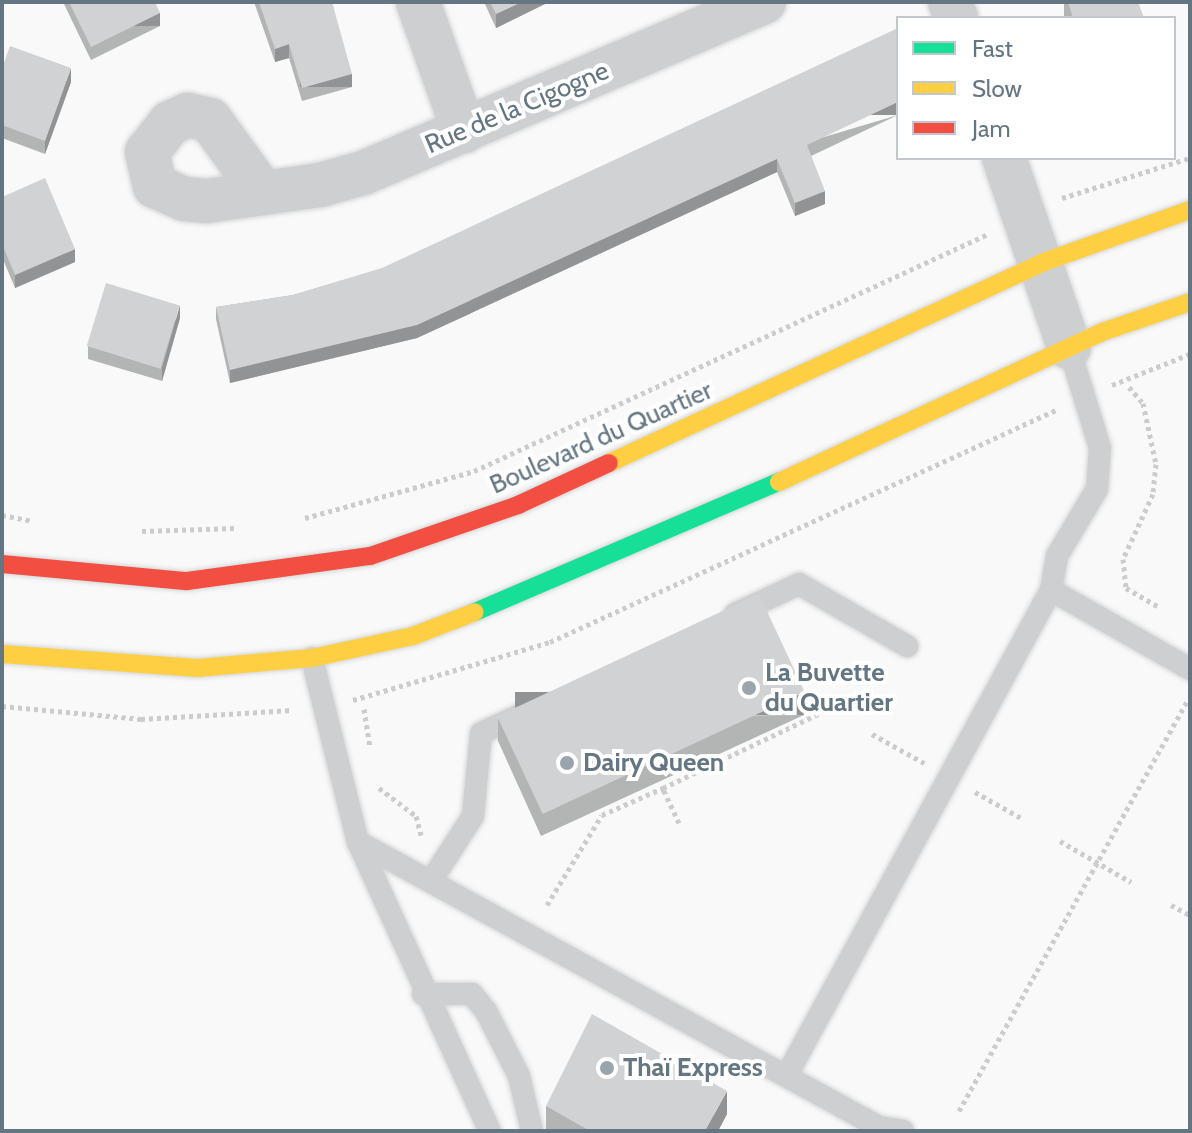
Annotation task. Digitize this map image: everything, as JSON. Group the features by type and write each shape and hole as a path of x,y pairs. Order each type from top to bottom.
{"main road":[{"name":"Boulevard du Quartier","path":"2,564 187,581 370,556 518,505 1041,263 1190,210"},
{"path":"2,654 197,668 312,658 413,636 507,604 1069,347 1190,302"}],"street":[{"path":"418,2 464,131"},
{"name":"Rue de la Cigogne","path":"263,193 363,173 764,2"},
{"path":"1005,160 1069,347"}],"lane":[{"path":"788,1073 1051,590 1057,556 1103,468 1069,347"},
{"path":"712,625 799,584 907,646"},
{"path":"1051,590 1190,669"},
{"path":"312,658 358,842 423,994 490,1131"},
{"path":"431,881 473,816 481,733 539,706"},
{"path":"358,842 788,1073 879,1127 903,1131"},
{"path":"423,994 472,994 486,1011 519,1076 532,1131"}],"path":[{"path":"1065,196 1190,158"},
{"name":"Boulevard du Quartier","path":"295,520 474,471 982,237"},
{"path":"1130,377 1190,354"},
{"path":"1129,387 1143,403 1156,464 1153,494 1123,559 1126,588 1160,608"},
{"path":"359,699 550,642 1044,416"},
{"path":"2,515 46,523"},
{"path":"130,531 241,528"},
{"path":"959,1111 1190,695"},
{"path":"2,706 141,719 283,711"},
{"path":"364,709 371,753"},
{"path":"547,905 602,815 822,712"},
{"path":"872,734 928,765"},
{"path":"376,783 416,816 421,835"},
{"path":"965,786 1023,819"},
{"path":"663,788 679,823"},
{"path":"1060,841 1131,882"},
{"path":"1171,905 1190,915"}],"building":[{"path":"69,2 155,2 160,13 91,47"},
{"path":"259,2 332,2 352,74 302,88 289,44 275,49"},
{"path":"490,2 522,2 496,14"},
{"path":"1068,2 1138,2 1143,16 1072,16"},
{"path":"896,29 896,103 807,145 825,191 795,203 777,159 417,325 230,370 216,307 293,295 382,268"},
{"path":"10,46 71,68 45,141 2,125 2,68"},
{"path":"45,178 75,249 15,275 2,244 2,197"},
{"path":"106,283 180,306 160,369 87,346"},
{"path":"759,594 805,692 543,814 497,716"},
{"path":"592,1014 727,1091 705,1131 590,1131 546,1106"}],"traffic: fast":[{"path":"475,612 779,482"}],"traffic: slow":[{"path":"609,463 1041,263 1190,210"},
{"path":"779,482 1102,332 1190,302"},
{"path":"2,654 197,668 312,658 413,636 475,612"}],"traffic: jam":[{"path":"2,564 187,581 370,556 518,505 609,463"}],"place":[{"name":"La Buvette du Quartier","path":"749,688"},
{"name":"Dairy Queen","path":"567,763"},
{"name":"Thaï Express","path":"607,1068"}]}
